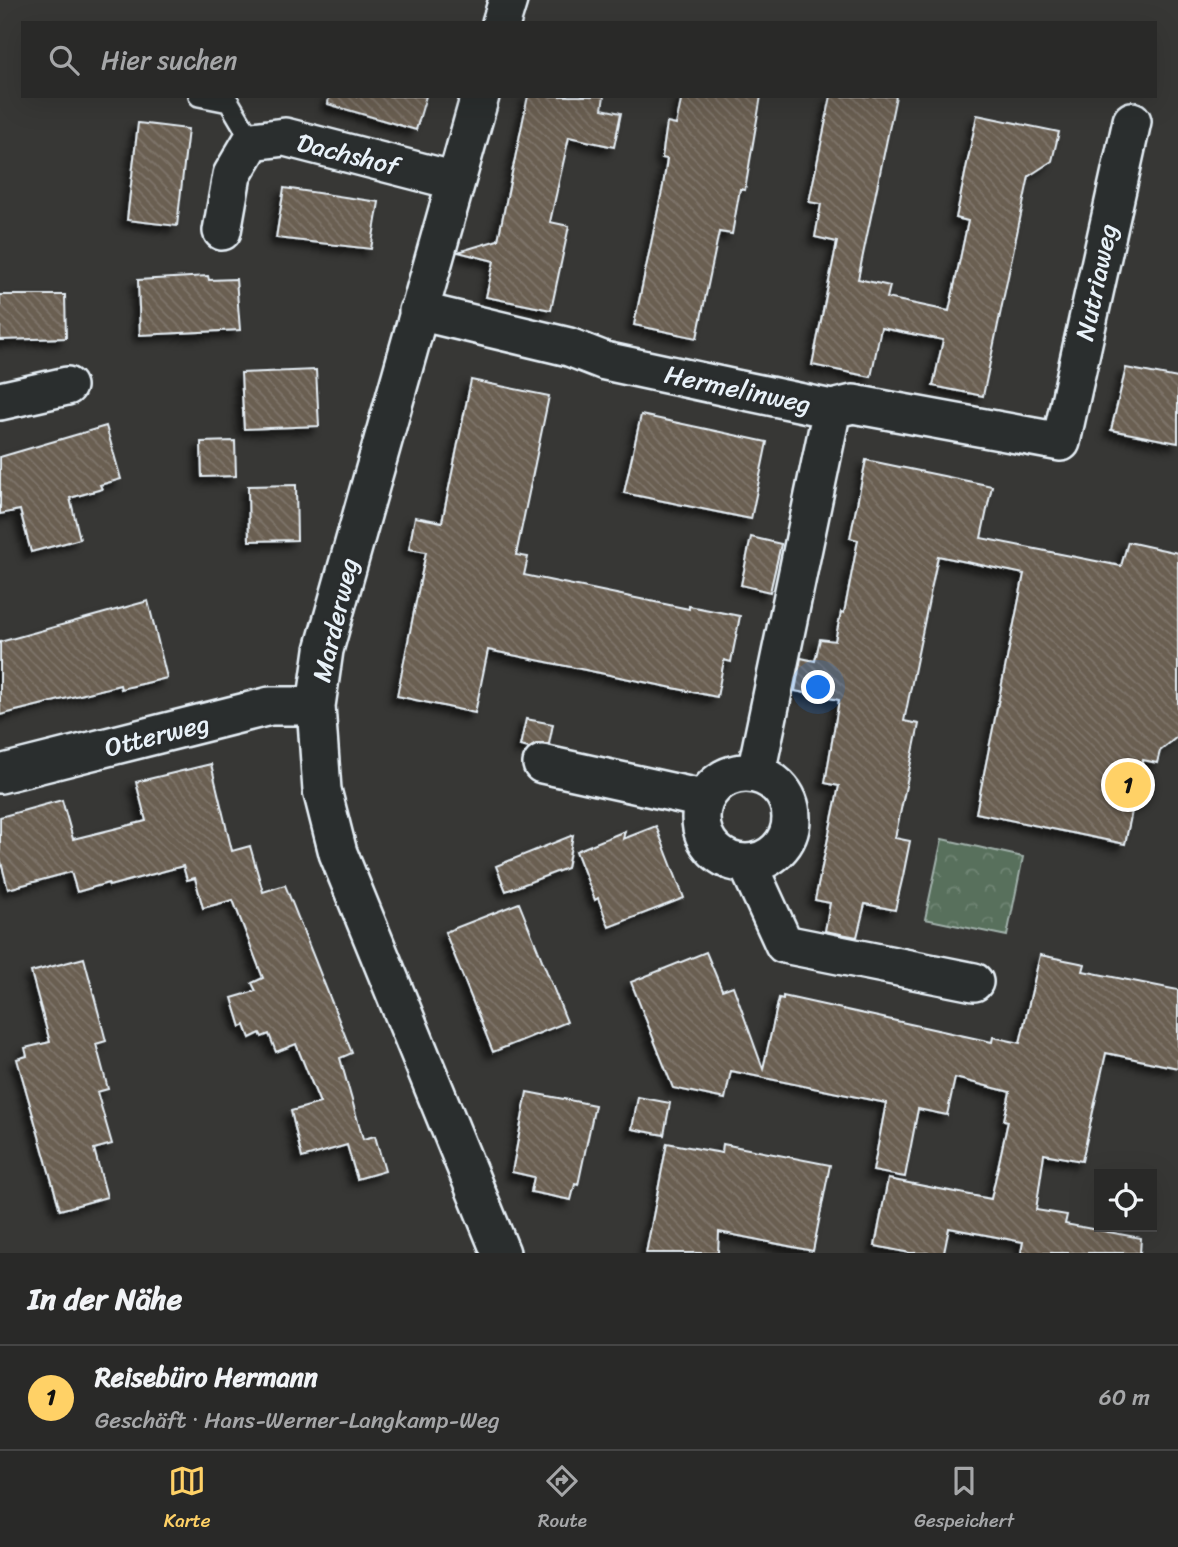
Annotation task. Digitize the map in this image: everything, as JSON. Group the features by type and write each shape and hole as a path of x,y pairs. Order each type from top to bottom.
{"street":[{"path":"502,21 508,0"},
{"name":"Marderweg","path":"479,98 324,650 316,706 322,790 338,853 500,1253"},
{"name":"Nutriaweg","path":"1061,442 1132,121"},
{"name":"Dachshof","path":"252,141 285,137 456,181"},
{"path":"222,231 232,175 252,141"},
{"name":"Hermelinweg","path":"418,311 569,346 605,361 832,409 853,404 1061,442"},
{"path":"0,401 67,386"},
{"path":"756,773 832,409"},
{"name":"Otterweg","path":"0,774 270,706 316,706"},
{"path":"542,764 704,799"},
{"path":"756,773 776,783 785,793 792,811 789,835 780,850 764,860 747,863 727,859 713,849 705,838 701,820 704,799 717,782 732,774 756,773"},
{"path":"747,863 784,944 974,982"}],"lane":[{"path":"209,98 229,102 252,141"}],"green space":[{"path":"942,839 1023,857 1007,936 925,919"}],"building":[{"path":"329,98 425,98 416,130 328,104"},
{"path":"528,98 604,98 602,109 621,113 614,147 569,137 550,222 569,226 551,310 486,297 494,261 458,252 498,240"},
{"path":"682,98 761,98 745,190 740,189 732,234 719,232 697,338 634,325 663,186 667,159 662,158 667,123 676,125"},
{"path":"831,98 896,98 858,279 890,286 887,298 949,311 968,221 956,218 977,115 1059,132 1052,161 1029,176 983,396 933,386 943,340 881,328 871,377 812,365 837,242 815,237 821,204 809,202"},
{"path":"138,123 188,129 177,226 127,220"},
{"path":"284,188 379,202 371,249 276,238"},
{"path":"208,276 209,280 236,279 240,330 140,335 138,280"},
{"path":"0,295 65,295 66,338 0,340"},
{"path":"1126,368 1178,378 1178,443 1111,430"},
{"path":"316,370 319,426 244,429 241,373"},
{"path":"471,380 549,396 516,555 528,557 524,575 689,609 689,606 740,616 731,662 724,660 717,697 488,650 475,713 397,696 426,552 409,549 415,517 442,522"},
{"path":"641,415 767,442 751,519 624,493"},
{"path":"106,426 121,479 100,485 102,489 70,498 80,539 31,552 20,510 0,514 0,457"},
{"path":"235,441 236,476 202,477 201,442"},
{"path":"866,460 992,486 981,538 1121,566 1128,542 1178,553 1178,736 1160,751 1157,763 1143,760 1125,844 976,813 1024,574 938,556 904,721 919,724 895,838 910,841 903,876 895,910 865,904 857,937 825,931 830,903 815,900 839,786 825,783 839,700 795,691 801,658 815,661 820,639 835,641 841,612 844,613 858,540 850,538"},
{"path":"296,485 297,540 249,541 248,486"},
{"path":"751,537 781,544 770,592 741,585"},
{"path":"148,601 167,678 121,689 120,685 0,715 0,642"},
{"path":"526,719 553,724 549,744 536,744 529,748 520,746"},
{"path":"211,764 232,851 250,846 263,892 285,885 352,1053 340,1058 363,1139 375,1136 385,1171 357,1179 347,1145 302,1158 291,1111 320,1103 296,1044 276,1052 269,1034 262,1037 260,1033 250,1038 245,1025 241,1027 232,998 256,991 252,983 263,978 233,900 203,908 195,878 187,880 183,866 77,892 71,872 8,889 0,858 0,817 62,800 73,839 146,821 136,782"},
{"path":"656,826 684,898 609,927 576,851 625,831 623,839"},
{"path":"573,835 567,868 506,891 496,866"},
{"path":"519,903 567,1022 493,1052 445,932"},
{"path":"706,952 722,990 733,986 763,1069 779,998 783,999 783,996 992,1042 993,1037 1020,1043 1040,955 1085,964 1083,971 1178,990 1178,1068 1106,1053 1082,1161 1044,1154 1036,1210 1067,1215 1065,1224 1094,1229 1094,1232 1141,1238 1140,1253 1021,1253 1023,1242 949,1228 944,1253 910,1253 875,1246 888,1179 991,1199 1008,1121 1004,1120 1010,1092 955,1078 947,1115 918,1109 905,1177 873,1171 886,1103 731,1071 725,1099 673,1088 631,982"},
{"path":"84,958 106,1041 96,1044 108,1089 97,1092 112,1144 94,1149 107,1197 60,1210 17,1059 27,1056 25,1048 50,1042 31,972"},
{"path":"527,1092 595,1105 578,1185 575,1184 571,1200 531,1192 534,1177 512,1172"},
{"path":"638,1097 670,1103 664,1135 632,1129"},
{"path":"667,1143 722,1153 723,1144 830,1165 813,1251 719,1232 718,1253 646,1253"}],"place":[{"name":"Reisebüro Hermann","path":"1128,785"}]}
